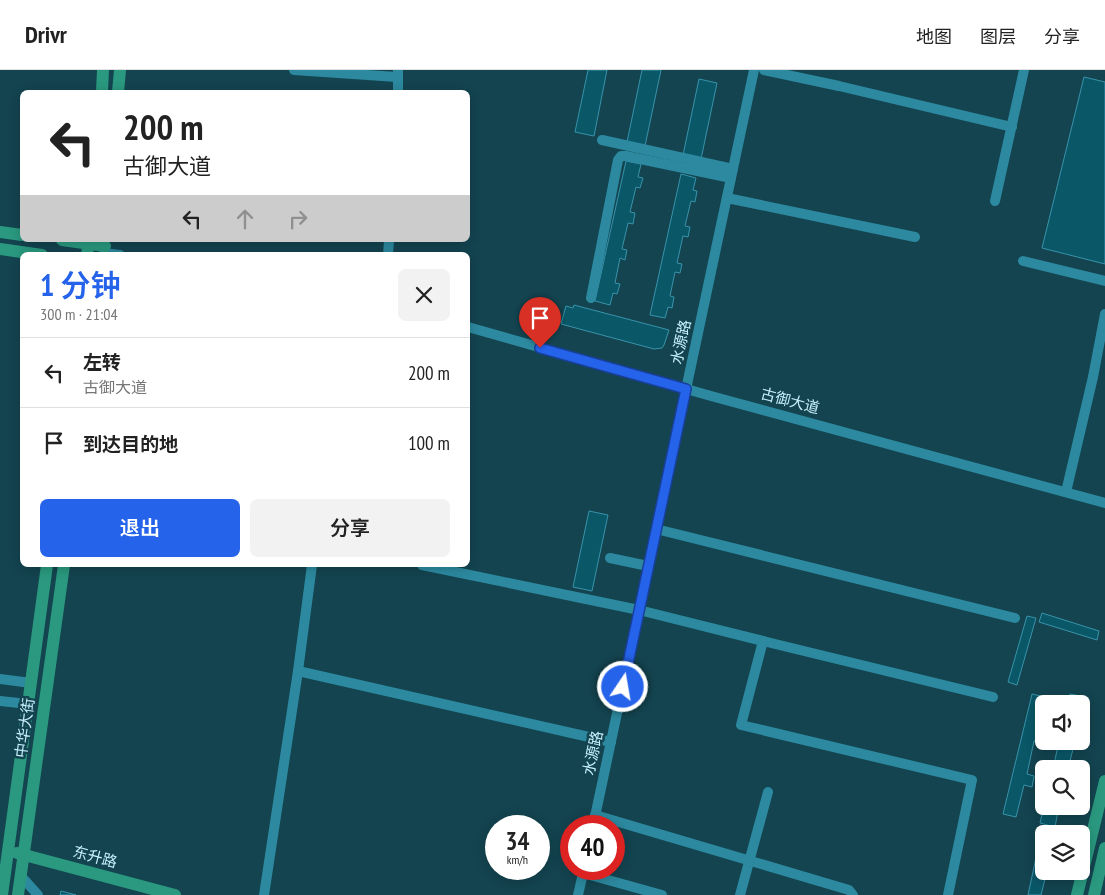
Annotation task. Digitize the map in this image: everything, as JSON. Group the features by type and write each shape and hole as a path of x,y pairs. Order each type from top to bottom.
{"main road":[{"path":"102,90 103,70"},
{"path":"118,90 120,70"},
{"path":"0,232 20,235"},
{"path":"71,242 105,248"},
{"path":"0,249 21,252"},
{"name":"中华大街","path":"2,895 3,850 28,704 47,567"},
{"name":"中华大街","path":"18,895 64,567"},
{"path":"1078,895 1105,781"},
{"path":"1094,895 1105,848"},
{"name":"东升路","path":"3,850 173,895"}],"street":[{"path":"294,70 397,74 398,90"},
{"name":"水源路","path":"595,815 754,70"},
{"path":"764,70 1012,127"},
{"path":"995,202 1024,70"},
{"path":"602,140 732,173"},
{"path":"591,298 618,160 621,156 732,173"},
{"path":"727,198 915,237"},
{"path":"1023,261 1105,281"},
{"path":"1066,492 1105,314"},
{"name":"古御大道","path":"470,328 686,389 1105,503"},
{"path":"656,529 1015,618"},
{"path":"610,558 648,566"},
{"path":"264,895 312,567"},
{"path":"432,567 639,610 993,697"},
{"path":"763,641 741,725 972,780 948,895"},
{"path":"298,671 611,742"},
{"path":"0,679 31,683"},
{"path":"0,701 28,704"},
{"path":"740,895 768,792"},
{"path":"625,824 849,890 852,894"},
{"path":"21,876 38,895"},
{"path":"578,895 581,880"},
{"path":"613,880 662,895"}],"building":[{"path":"588,70 607,70 594,136 575,132"},
{"path":"642,70 661,70 645,146 627,142"},
{"path":"1084,77 1105,82 1105,264 1042,248"},
{"path":"699,79 717,83 701,159 683,155"},
{"path":"626,161 641,164 638,177 643,178 640,188 636,187 630,212 635,213 633,224 628,223 622,249 627,250 625,260 620,258 615,283 620,284 617,294 613,293 610,305 595,301"},
{"path":"681,174 696,178 693,190 697,191 695,202 691,201 685,226 690,227 688,237 683,236 677,263 682,264 680,273 675,272 670,296 674,297 672,308 668,307 665,318 650,315"},
{"path":"574,305 669,330 664,345 662,348 654,349 561,324 566,306 573,308"},
{"path":"589,511 608,515 592,591 573,587"},
{"path":"1042,613 1099,631 1097,640 1039,622"},
{"path":"1027,616 1036,618 1017,685 1008,682"},
{"path":"1032,694 1036,695 1035,741 1027,774 1034,776 1032,787 1024,785 1016,817 1003,814"},
{"path":"1057,750 1073,750 1070,760 1055,760"},
{"path":"1042,815 1057,815 1055,825 1040,823"},
{"path":"1035,862 1035,880 1045,880 1041,895 1028,895"},
{"path":"61,891 76,895 60,895"}],"route":[{"path":"540,348 686,389 623,687"}]}
